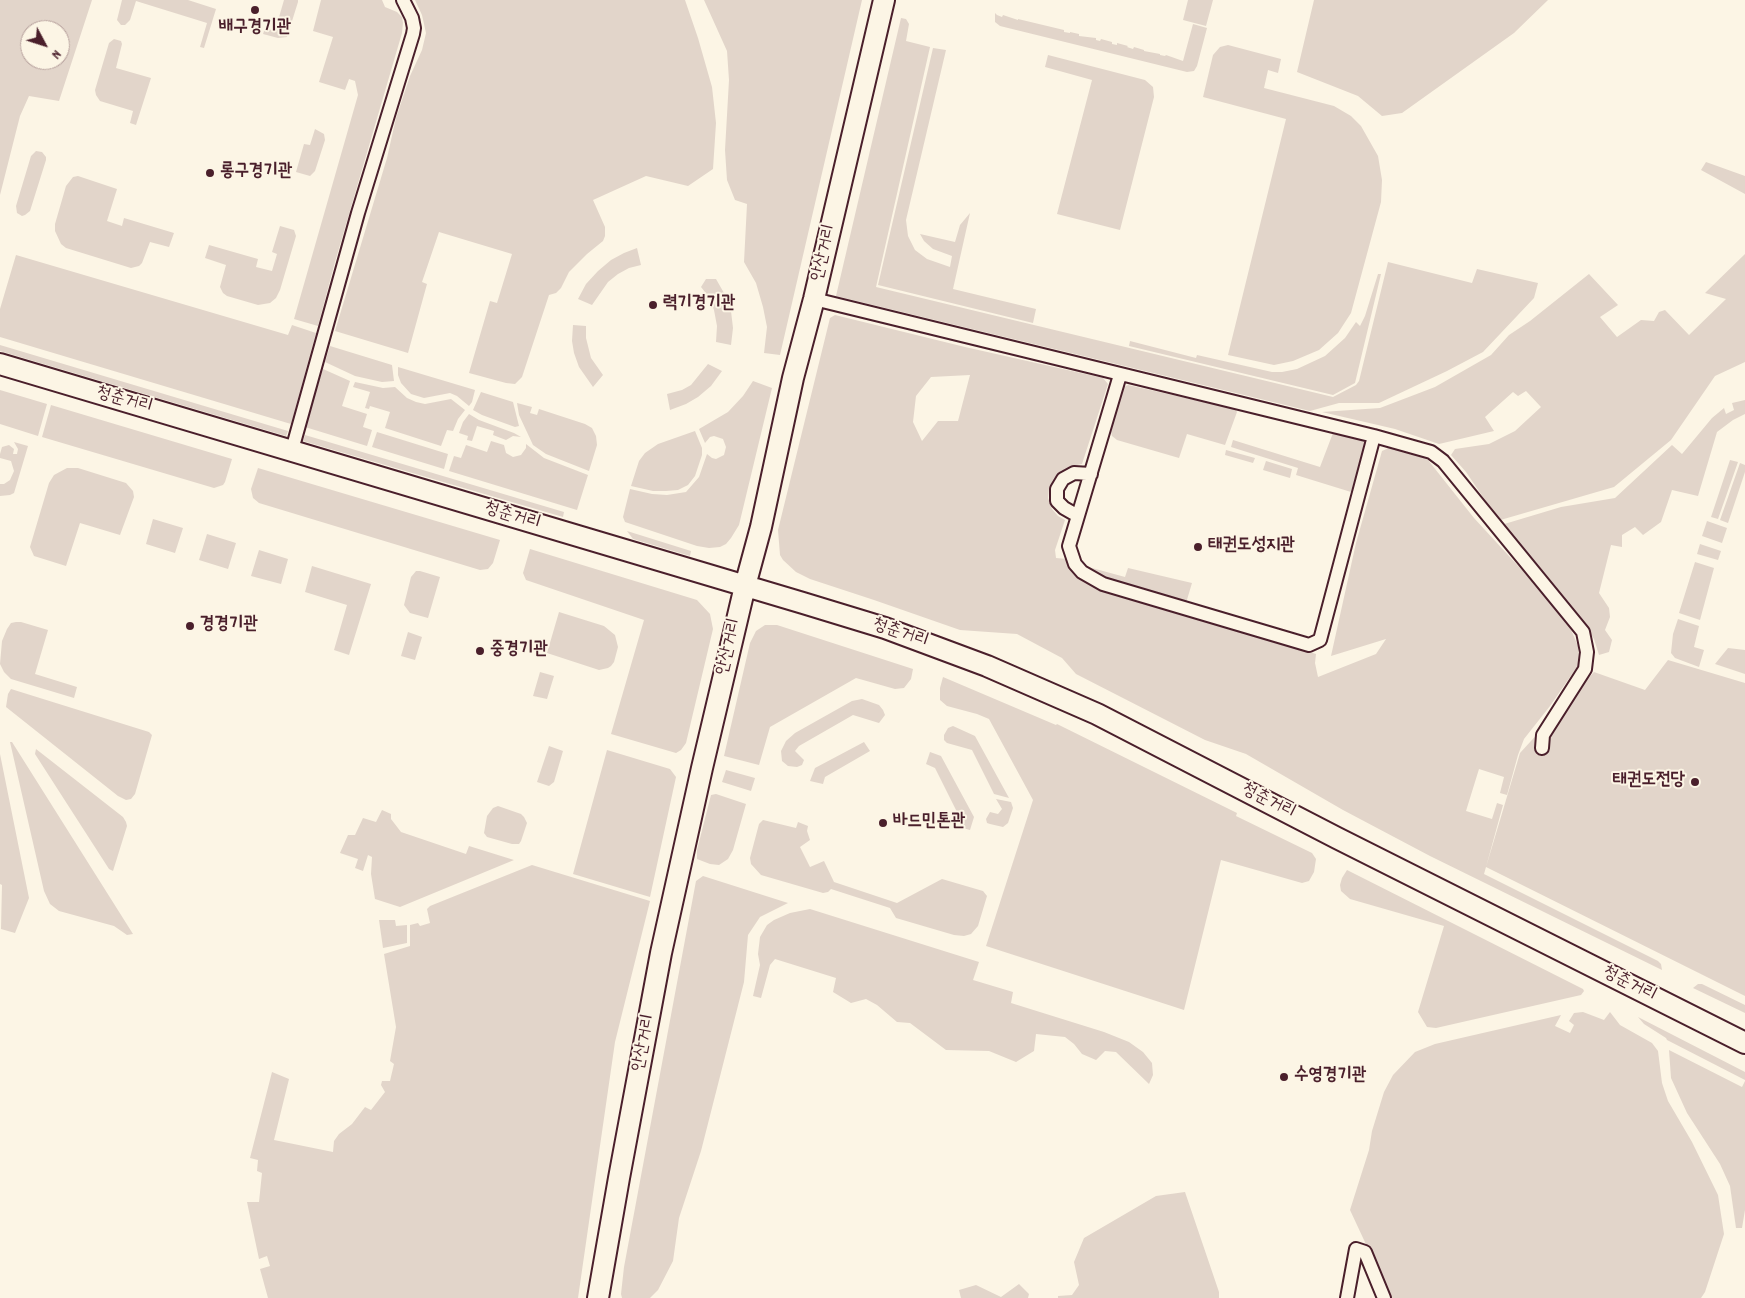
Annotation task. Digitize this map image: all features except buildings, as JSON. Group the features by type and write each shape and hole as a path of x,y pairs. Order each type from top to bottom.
{"main road":[{"name":"안산거리","path":"598,1298 618,1178 662,953 702,768 745,586 761,527 793,378 814,299 884,0"},
{"name":"청춘거리","path":"0,364 885,628 962,656 1097,714 1745,1043"}],"street":[{"path":"292,450 353,232 413,34 412,18 403,0"},
{"path":"814,299 1374,436 1431,452 1443,461 1582,632 1587,652 1585,669 1543,735 1542,748"},
{"path":"1120,375 1069,546 1076,564 1082,572 1103,584 1309,645 1320,640 1374,436"},
{"path":"1078,516 1064,508 1057,501 1057,489 1063,479 1074,473 1091,474"},
{"path":"1347,1298 1356,1249 1365,1252 1384,1298"}],"shaded area":[{"path":"0,0 92,0 70,67 70,20 20,20 20,70 69,70 59,101 29,96 20,116 0,195"},
{"path":"122,0 188,0 216,9 204,48 200,47 207,23 136,1 130,20 125,25 121,25 117,20"},
{"path":"284,0 298,0 287,37 278,38 263,34 265,28 275,31"},
{"path":"321,0 382,0 385,7 397,12 402,17 403,23 402,33 318,326 294,319 358,95 355,81 349,79 345,90 319,82 333,37 313,31"},
{"path":"415,0 685,0 712,87 716,123 713,169 688,186 646,176 593,200 605,227 603,241 569,272 561,288 556,293 549,295 522,377 515,384 469,373 490,301 497,303 512,254 439,232 422,282 427,284 408,353 335,331 387,158 396,118 410,76 422,50 426,33 422,15"},
{"path":"704,0 862,0 780,355 764,353 767,327 763,307 756,283 744,262 747,204 735,200 727,180 725,150 729,80 727,51"},
{"path":"1188,0 1213,0 1206,26 1183,20"},
{"path":"1314,0 1548,0 1514,33 1402,113 1382,116 1358,96 1297,72"},
{"path":"995,13 1002,17 1003,15 1064,30 1064,32 1079,34 1079,36 1096,38 1096,40 1100,41 1101,39 1112,42 1112,44 1117,45 1117,43 1133,49 1134,47 1166,55 1183,61 1193,24 1207,28 1197,66 1194,71 1187,72 1000,26 995,22"},
{"path":"901,18 906,19 909,24 906,41 930,47 876,287 1333,397 1356,385 1359,381 1388,262 1472,283 1477,269 1538,283 1534,298 1483,352 1447,371 1379,403 1339,403 1310,411 836,296"},
{"path":"114,39 121,41 122,44 116,68 151,78 136,125 130,123 133,111 100,101 96,95 95,90 109,43"},
{"path":"1228,45 1281,59 1278,73 1268,70 1264,88 1334,106 1351,116 1361,126 1378,156 1382,180 1381,202 1351,313 1338,333 1319,350 1293,361 1274,365 1228,355 1286,119 1203,97 1213,55 1220,47"},
{"path":"933,48 946,50 906,220 908,236 915,250 927,259 950,267 952,256 933,249 924,241 920,234 955,242 960,225 970,213 953,289 1036,309 1033,323 878,285"},
{"path":"1048,55 1145,80 1153,87 1154,97 1120,230 1057,214 1092,80 1045,67"},
{"path":"315,129 324,134 325,140 315,171 310,176 296,172 304,144 310,145"},
{"path":"36,151 42,152 46,160 30,211 22,216 17,213 16,206 31,156"},
{"path":"1706,162 1745,176 1745,194 1701,170"},
{"path":"78,176 117,189 107,221 122,226 124,218 174,233 169,247 150,242 142,263 131,268 66,248 61,244 55,231 55,224 66,186 73,177"},
{"path":"280,226 294,230 296,236 276,298 270,303 258,305 227,296 223,293 220,287 226,265 205,258 209,245 258,259 256,267 272,271 277,254 272,252"},
{"path":"637,248 641,265 629,268 608,282 592,305 578,299 586,284 598,271 611,260"},
{"path":"1745,254 1745,362 1715,376 1671,440 1614,487 1497,521 1466,472 1451,455 1455,449 1489,444 1515,431 1541,407 1526,391 1518,396 1513,392 1485,417 1494,431 1439,444 1395,429 1322,412 1380,408 1435,387 1491,355 1509,335 1530,321 1589,274 1618,305 1600,317 1617,337 1641,320 1654,321 1659,312 1665,310 1689,335 1726,299 1705,293"},
{"path":"16,255 288,335 292,325 316,333 291,424 0,337 0,309"},
{"path":"1378,274 1381,274 1355,383 1333,395 1129,346 1130,341 1196,358 1197,355 1272,372 1297,369 1325,356 1345,338 1356,322 1360,326"},
{"path":"706,279 716,279 728,300 733,328 731,345 716,342 717,326 714,310 709,297 701,287"},
{"path":"835,315 1103,378 1108,384 1082,464 1061,471 1054,478 1049,488 1048,498 1052,509 1065,520 1055,550 1056,558 1067,559 1071,570 1088,584 1103,591 1197,616 1316,654 1315,663 1318,677 1376,654 1386,639 1331,656 1356,543 1382,451 1391,447 1414,452 1428,460 1474,518 1566,618 1578,646 1579,664 1524,739 1507,795 1500,793 1504,777 1479,769 1466,811 1492,819 1497,803 1503,805 1484,874 1658,961 1661,964 1662,970 1430,856 1343,810 1246,754 1205,740 1076,674 1062,658 1017,634 960,630 810,579 796,572 780,555 778,530 830,318","holes":["970,375 958,421 938,421 922,441 913,422 916,396 931,377"]},
{"path":"573,325 586,326 586,338 591,358 603,375 593,387 579,367 574,353 572,341"},
{"path":"0,345 288,431 286,436 0,351"},
{"path":"330,346 392,365 394,381 382,382 355,376 325,362"},
{"path":"708,364 722,371 711,386 698,397 670,410 667,394 682,390 691,385"},
{"path":"398,367 475,390 472,402 469,406 450,393 424,398 411,394 401,383"},
{"path":"323,369 350,381 342,406 367,414 363,427 372,430 367,446 305,427"},
{"path":"753,381 772,388 739,525 726,544 720,547 709,548 697,546 625,522 623,517 630,489 667,495 686,492 699,477 707,454 716,459 724,455 726,447 723,439 714,436 710,437 705,443 699,429 728,412 743,396"},
{"path":"355,382 383,388 395,387 407,398 425,404 451,399 465,410 458,419 453,431 447,430 441,446 385,428 390,412 370,406 369,409 365,408 370,392 353,387"},
{"path":"1128,385 1235,409 1237,412 1225,445 1187,434 1179,458 1117,440 1112,436 1111,432 1122,392 1124,387"},
{"path":"0,390 47,404 38,436 0,424"},
{"path":"481,392 513,402 519,426 515,427 473,410"},
{"path":"1745,400 1745,414 1717,432 1698,496 1672,490 1661,522 1643,535 1635,527 1622,535 1622,547 1611,545 1599,593 1609,608 1610,617 1605,630 1612,640 1609,652 1599,655 1594,639 1577,613 1501,525 1561,507 1615,498 1672,445 1682,454 1712,418 1724,408 1726,414 1734,410 1732,403"},
{"path":"517,403 532,407 530,413 537,415 539,409 592,428 596,436 597,445 589,471 546,454 533,445 519,415"},
{"path":"51,405 232,459 225,482 223,485 214,488 42,437"},
{"path":"469,414 521,437 513,436 506,440 493,435 494,431 477,426 472,441 467,440 468,436 459,433 463,422"},
{"path":"695,431 702,448 702,455 695,476 688,485 678,490 666,491 653,491 631,486 639,461 645,453 658,444"},
{"path":"377,432 448,454 444,469 372,447"},
{"path":"1333,433 1357,438 1365,443 1351,492 1296,475 1298,468 1231,447 1233,440 1320,467"},
{"path":"305,435 564,512 563,517 303,441"},
{"path":"491,441 504,445 506,453 513,457 521,455 526,448 526,444 544,458 588,475 577,510 449,471 454,456 461,458 466,445 487,452"},
{"path":"14,442 28,446 14,493 0,496 0,484 10,480 14,471 11,461 0,458 0,454 2,447 9,445 14,449 13,454 17,454 18,449"},
{"path":"1226,450 1255,458 1253,463 1225,455"},
{"path":"1730,460 1738,462 1718,519 1711,517"},
{"path":"1266,461 1292,469 1290,478 1263,470"},
{"path":"1740,463 1745,465 1745,472 1728,523 1720,520"},
{"path":"67,468 78,468 126,483 133,491 134,497 120,535 80,523 66,566 34,556 30,547 49,483 54,475"},
{"path":"258,468 500,540 493,563 488,569 480,570 259,503 253,498 251,489"},
{"path":"153,519 183,528 175,553 146,544"},
{"path":"1707,521 1727,528 1722,543 1702,536"},
{"path":"627,531 691,551 690,556 633,539"},
{"path":"207,534 236,543 228,569 199,560"},
{"path":"1700,544 1721,551 1718,560 1697,554"},
{"path":"530,549 697,600 710,614 713,629 686,743 681,750 676,753 611,734 644,620 526,580 523,573"},
{"path":"259,550 288,559 281,584 251,576"},
{"path":"1695,562 1714,568 1700,620 1679,613"},
{"path":"1081,565 1125,577 1128,568 1192,583 1186,603 1101,577"},
{"path":"312,566 371,584 349,655 334,650 347,605 305,592"},
{"path":"416,571 440,577 428,618 410,613 404,605 411,577"},
{"path":"559,612 604,626 615,635 618,647 611,666 599,670 547,653"},
{"path":"1678,619 1699,626 1694,647 1704,650 1699,667 1675,658 1671,653 1673,634"},
{"path":"16,622 48,630 35,674 77,687 74,698 11,679 4,672 0,664 2,641 11,623"},
{"path":"765,625 777,625 913,669 911,679 904,688 895,689 856,678 770,727 759,765 724,756 750,643 756,631"},
{"path":"408,632 422,637 415,660 401,656"},
{"path":"1728,648 1745,650 1745,674 1715,664"},
{"path":"1668,660 1745,683 1745,996 1486,867 1520,753 1594,672 1645,690"},
{"path":"540,672 554,676 547,699 533,696"},
{"path":"943,677 1057,724 1237,813 1236,816 1312,853 1316,859 1314,872 1309,881 1302,883 1221,860 1184,1010 986,946 1033,800 989,719 947,706 940,700 940,688"},
{"path":"11,689 149,732 152,735 135,794 131,799 126,800 118,796 6,707 8,694"},
{"path":"862,699 879,705 883,710 885,715 879,723 853,715 799,746 795,751 804,760 802,765 797,767 788,766 782,761 781,751 786,741 795,733 852,701"},
{"path":"953,726 975,736 1009,798 994,794 972,750 947,743 944,740 944,735 948,728"},
{"path":"10,742 12,742 133,934 127,935 114,926 59,911 50,904 44,891"},
{"path":"864,742 870,751 825,777 823,784 810,781 815,768"},
{"path":"549,746 563,751 554,782 549,786 537,782"},
{"path":"36,749 123,817 127,826 113,871 109,869 35,754"},
{"path":"607,750 670,769 676,777 650,897 573,874"},
{"path":"930,752 941,756 974,817 970,830 959,827 961,820 935,768 926,764"},
{"path":"0,754 29,898 15,933 1,929"},
{"path":"726,770 755,778 751,791 722,782"},
{"path":"716,794 746,804 733,850 728,859 719,865 697,859 697,850 711,795"},
{"path":"996,799 1011,802 1013,808 1008,823 1003,827 987,823 986,819 990,812 998,814 1002,809"},
{"path":"498,806 521,814 524,817 527,823 519,844 487,837 484,833 487,816 493,808"},
{"path":"382,810 391,814 391,819 401,832 466,854 469,846 514,860 400,907 375,899 371,874 372,857 368,855 363,871 355,868 358,859 340,853 348,835 355,835 363,818 376,822"},
{"path":"763,820 796,828 798,822 808,826 807,831 810,840 800,847 810,867 824,861 834,882 897,903 942,879 983,891 987,896 978,926 971,934 964,936 954,935 896,918 890,908 831,889 823,893 761,875 751,864 750,858 759,824"},
{"path":"532,865 650,901 615,1042 578,1298 268,1298 260,1269 270,1266 267,1256 259,1259 247,1202 259,1202 262,1173 257,1171 258,1160 250,1158 272,1072 289,1079 274,1140 333,1152 334,1141 339,1134 352,1124 365,1107 371,1110 385,1092 381,1085 382,1081 390,1081 394,1064 390,1061 396,1027 384,954 410,946 410,925 418,923 420,926 430,923 427,909 430,906"},
{"path":"1347,870 1584,991 1581,995 1436,1028 1427,1027 1418,1012 1444,926 1350,899 1341,891 1340,885"},
{"path":"703,876 788,903 760,917 748,935 744,982 701,1151 679,1218 673,1261 658,1290 650,1298 622,1298 624,1267 696,881"},
{"path":"810,909 979,962 973,980 1013,992 1011,1003 1104,1032 1129,1042 1143,1052 1152,1063 1153,1075 1149,1084 1116,1052 1105,1051 1096,1060 1082,1054 1065,1037 1036,1034 1034,1051 1016,1062 989,1051 946,1050 910,1023 897,1022 877,1005 866,999 851,1003 833,992 836,978 775,959 770,965 761,998 753,996 760,965 758,954 760,937 767,925 790,913"},
{"path":"379,920 395,920 396,926 407,925 407,943 383,948"},
{"path":"1698,984 1702,984 1745,1005 1745,1013 1693,988"},
{"path":"1583,1012 1604,1020 1610,1012 1620,1025 1652,1043 1658,1051 1662,1083 1668,1101 1692,1142 1718,1195 1724,1234 1705,1292 1701,1298 1391,1298 1350,1210 1369,1150 1372,1131 1384,1092 1393,1075 1415,1052 1435,1044 1561,1015 1555,1026 1570,1033 1574,1025 1569,1021 1574,1013"},
{"path":"1638,1017 1745,1072 1745,1080 1667,1040 1644,1024"},
{"path":"1669,1050 1742,1087 1745,1081 1745,1210 1742,1228 1736,1228 1730,1186 1720,1164 1687,1113 1671,1078"},
{"path":"1185,1192 1219,1292 1219,1298 1058,1298 1058,1296 1072,1295 1079,1285 1074,1262 1084,1238 1156,1196"},
{"path":"1019,1284 1029,1294 1028,1298 961,1298 959,1290 976,1285 1001,1297"}],"place":[{"name":"배구경기관","path":"255,10"},
{"name":"롱구경기관","path":"210,173"},
{"name":"력기경기관","path":"653,305"},
{"name":"태권도성지관","path":"1198,547"},
{"name":"경경기관","path":"190,626"},
{"name":"중경기관","path":"480,651"},
{"name":"태권도전당","path":"1695,782"},
{"name":"바드민톤관","path":"883,823"},
{"name":"수영경기관","path":"1284,1077"}]}
